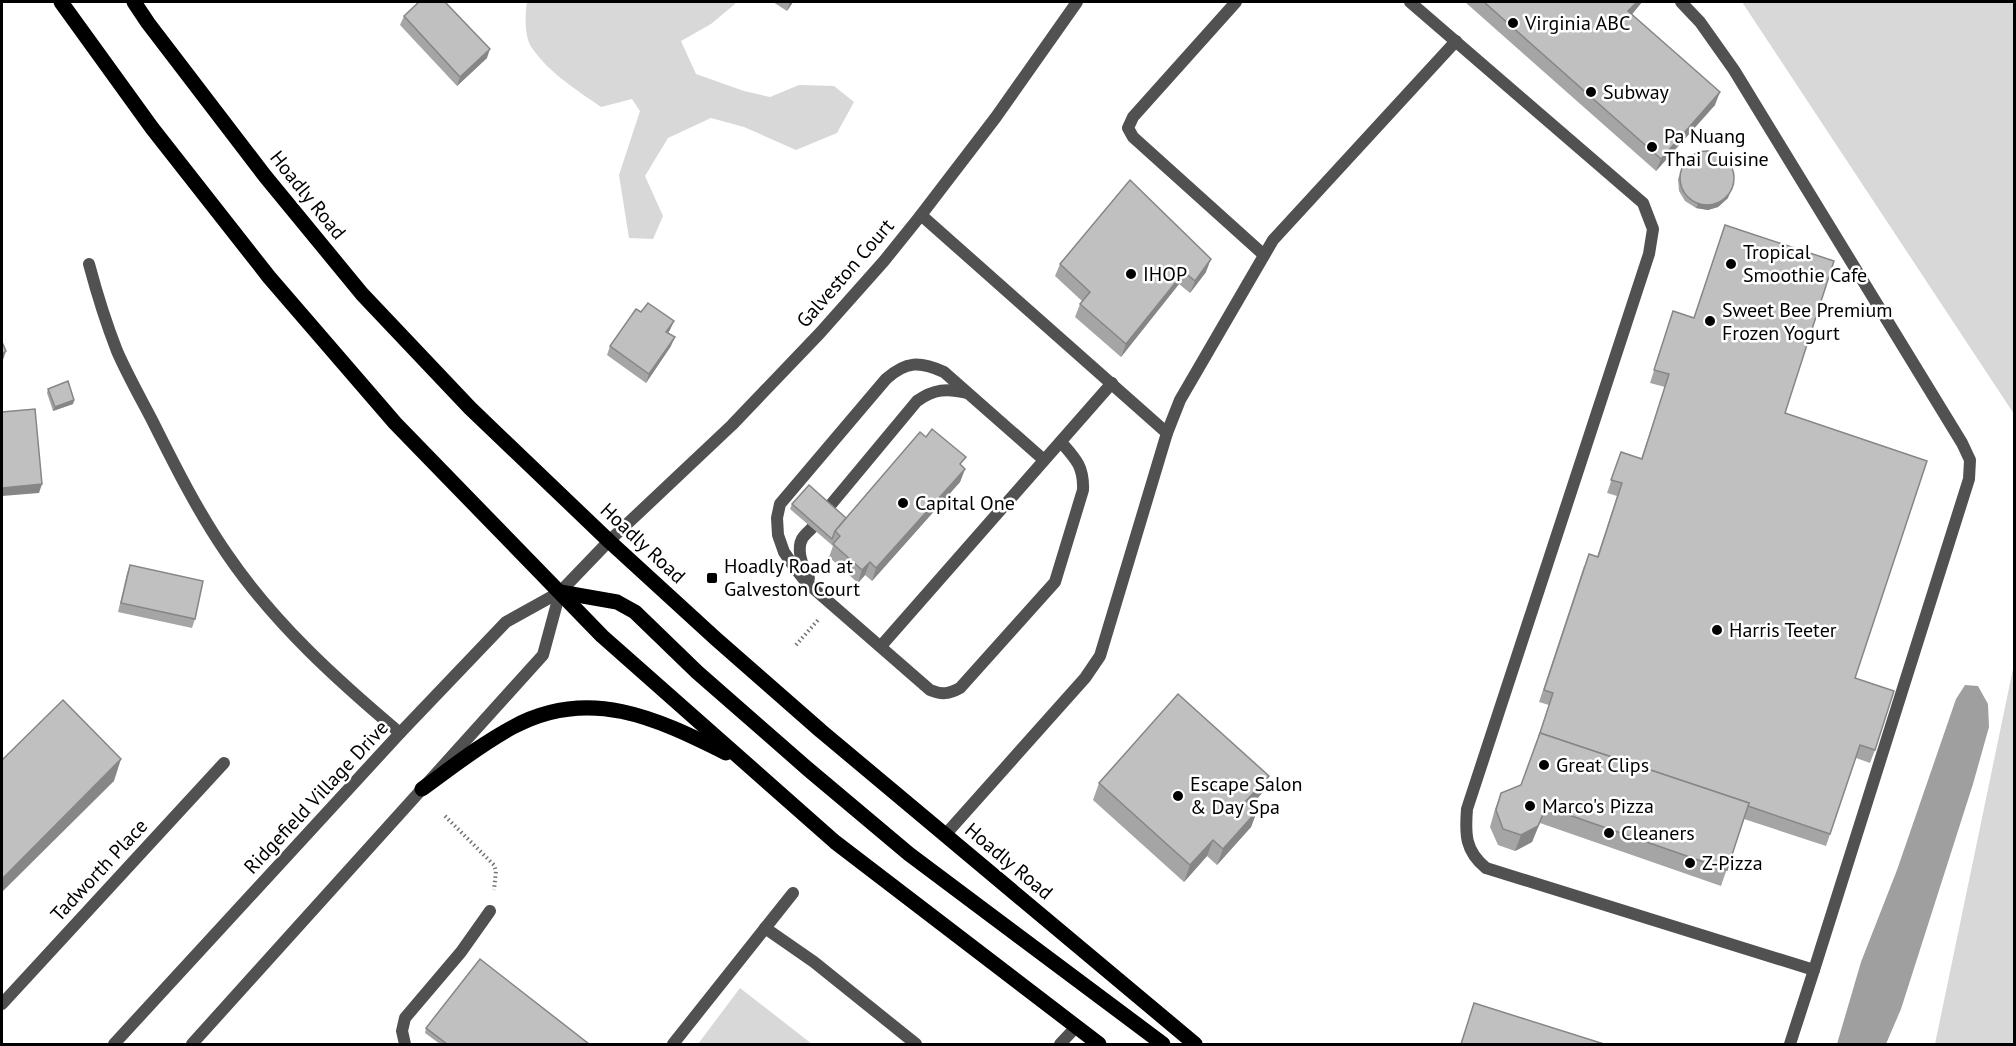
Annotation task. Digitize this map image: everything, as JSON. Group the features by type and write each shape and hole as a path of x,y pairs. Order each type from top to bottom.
{"main road":[{"path":"61,2 152,128 269,277 395,423 602,636 835,842 1099,1044"},
{"name":"Hoadly Road","path":"134,2 148,24 265,176 362,294 470,408 609,541 724,646 945,836 1195,1044"},
{"path":"560,592 617,602 635,612 697,672 909,854 1164,1044"},
{"path":"422,789 512,728 543,714 574,708 608,708 651,718 745,763"}],"street":[{"name":"Galveston Court","path":"609,541 732,425 884,261 996,117 1077,2"},
{"path":"1236,2 1133,117 1128,128 1133,137 1264,255"},
{"path":"1410,2 1643,203 1653,229 1649,254 1467,809 1466,829 1470,849 1476,859 1486,868 1814,970"},
{"path":"1681,2 1700,22 1734,70 1962,443 1970,460 1969,479 1790,1044"},
{"path":"945,836 1085,678 1100,656 1167,433 1180,400 1273,240 1456,41"},
{"path":"921,215 1167,433"},
{"path":"89,264 118,352 180,477 228,555 274,614 315,658 400,733"},
{"path":"1044,460 944,372 927,364 911,365 897,369 886,379 780,504 777,518 778,535 784,552 806,582 930,690 939,694 951,693 960,688 1055,582 1083,490 1084,476 1078,461 1061,442"},
{"path":"881,646 1112,384"},
{"path":"828,508 916,401 926,394 942,389 968,393"},
{"path":"812,528 802,540 801,561 817,591"},
{"name":"Ridgefield Village Drive","path":"114,1044 400,733 506,622 560,592 609,541"},
{"name":"Ridgefield Village Drive","path":"192,1044 543,655 560,592"},
{"name":"Tadworth Place","path":"2,1004 224,763"},
{"path":"673,1044 793,892"},
{"path":"405,1044 402,1031 405,1018 460,952 490,911"},
{"path":"765,928 814,962 916,1044"},
{"path":"1060,1044 1076,1027"}],"path":[{"path":"796,645 820,618"},
{"path":"445,816 494,865 496,871 494,890"}],"shaded area":[{"path":"527,2 735,2 711,24 681,41 696,74 744,91 770,97 799,85 834,86 854,102 837,133 796,150 744,127 711,118 668,138 645,176 663,216 653,239 629,238 619,175 640,111 632,99 601,107 547,65 529,43 526,32"},
{"path":"1742,2 2014,2 2014,414"},
{"path":"2014,664 2014,1044 1935,1044"},
{"path":"1965,685 1978,686 1988,704 1989,727 1901,1009 1886,1044 1837,1044 1861,962 1897,870 1956,699"},
{"path":"740,988 812,1044 698,1044"}],"building":[{"path":"419,2 445,2 490,49 460,77 404,16"},
{"path":"1484,2 1637,2 1628,11 1720,92 1661,159"},
{"path":"1707,151 1717,153 1726,159 1732,168 1734,178 1732,188 1726,197 1717,203 1707,205 1697,203 1688,197 1682,188 1680,178 1682,168 1688,159 1697,153"},
{"name":"IHOP","path":"1130,180 1211,259 1195,281 1184,272 1126,344 1080,304 1090,292 1060,264"},
{"name":"Harris Teeter","path":"1725,225 1834,261 1785,413 1927,461 1855,678 1894,691 1875,750 1860,745 1830,834 1748,806 1749,803 1540,733 1539,736 1553,693 1544,690 1589,554 1598,557 1622,483 1611,480 1621,452 1642,459 1669,374 1654,370 1673,311 1694,318"},
{"path":"648,303 674,321 666,332 675,337 649,374 610,346 636,309 641,312"},
{"path":"2,342 6,351 2,354"},
{"path":"68,381 74,400 55,407 48,389"},
{"path":"35,409 42,484 2,488 2,412"},
{"name":"Capital One","path":"932,429 966,457 960,464 965,469 876,568 870,562 862,570 833,544 840,536 835,531 920,432 926,437"},
{"path":"809,485 846,518 835,531 832,539 792,504"},
{"path":"130,565 203,581 195,619 121,603"},
{"name":"Escape Salon & Day Spa","path":"1178,694 1269,776 1246,801 1257,811 1223,849 1213,840 1190,865 1099,783"},
{"path":"63,700 121,759 2,879 2,760"},
{"path":"1540,733 1749,803 1727,870 1546,807 1538,826 1521,835 1503,829 1496,810 1501,793 1521,785"},
{"path":"480,959 589,1044 447,1044 426,1028"},
{"path":"1474,1003 1604,1044 1461,1044"}],"place":[{"name":"Virginia ABC","path":"1513,23"},
{"name":"Subway","path":"1591,92"},
{"name":"Pa Nuang Thai Cuisine","path":"1652,147"},
{"name":"Tropical Smoothie Cafe","path":"1731,264"},
{"name":"IHOP","path":"1131,274"},
{"name":"Sweet Bee Premium Frozen Yogurt","path":"1710,321"},
{"name":"Capital One","path":"903,503"},
{"name":"Hoadly Road at Galveston Court","path":"712,578"},
{"name":"Harris Teeter","path":"1717,630"},
{"name":"Great Clips","path":"1544,765"},
{"name":"Escape Salon & Day Spa","path":"1178,796"},
{"name":"Marco's Pizza","path":"1530,806"},
{"name":"Cleaners","path":"1609,833"},
{"name":"Z-Pizza","path":"1690,863"}]}
